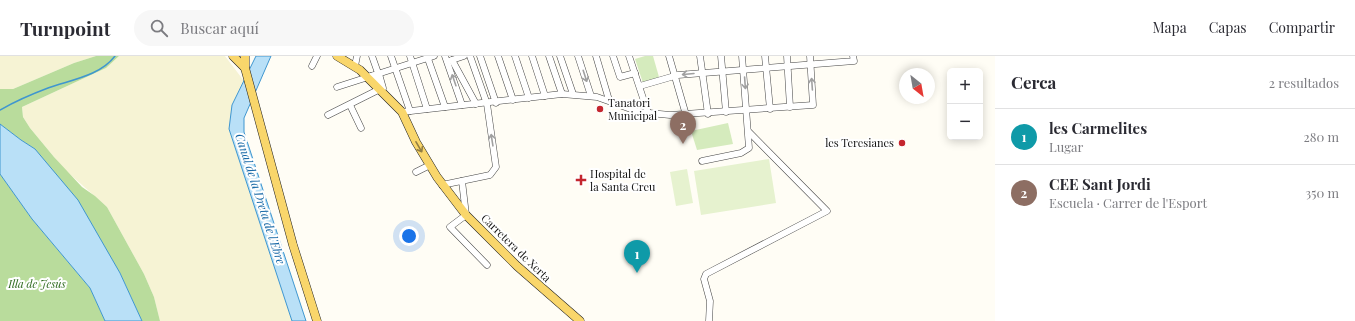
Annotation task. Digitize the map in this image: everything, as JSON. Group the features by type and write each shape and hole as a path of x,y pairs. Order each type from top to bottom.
{"main road":[{"path":"233,56 246,69"},
{"path":"245,56 246,69 293,245 317,321"},
{"path":"337,56 355,66 406,112"},
{"name":"Carretera de Xerta","path":"406,112 416,142 442,185 466,215 517,266 580,321"}],"street":[{"path":"312,66 317,56"},
{"path":"355,66 358,56"},
{"path":"372,56 378,73"},
{"path":"391,56 406,112 573,94 608,100 630,109 648,113 686,115 813,105 810,56"},
{"path":"410,56 427,109"},
{"path":"448,59 464,56"},
{"path":"442,185 492,174 496,167 487,104 470,56"},
{"path":"480,56 496,103"},
{"path":"498,56 513,100"},
{"path":"515,56 529,98"},
{"path":"532,56 545,96"},
{"path":"549,56 562,94"},
{"path":"560,56 573,94"},
{"path":"578,56 591,96"},
{"path":"596,56 608,100"},
{"path":"613,56 620,77 635,73"},
{"path":"637,56 629,57 648,113"},
{"path":"669,56 686,115"},
{"path":"700,56 708,114"},
{"path":"721,56 726,112"},
{"path":"702,161 747,151 750,146 742,56"},
{"path":"765,56 770,108"},
{"path":"787,56 790,107"},
{"path":"337,87 394,67 430,57 445,107"},
{"path":"640,86 674,76 810,64 831,59 854,58"},
{"path":"448,59 476,104"},
{"path":"448,59 462,105"},
{"path":"328,115 381,88"},
{"path":"350,105 361,128"},
{"path":"709,321 710,300 704,279 706,274 827,211 749,132"},
{"path":"416,172 430,165"},
{"path":"462,181 466,215 450,227 487,265"}],"shaded area":[{"path":"0,56 96,56 74,63 13,89 0,89"},
{"path":"119,56 225,56 244,81 232,105 229,129 292,321 160,321 154,297 144,274 107,207 64,169 30,128 23,117 22,107 106,68"}],"green space":[{"path":"96,56 119,56 106,68 22,107 23,117 30,128 54,157 82,187 107,207 144,274 154,297 160,321 142,321 120,273 35,149 0,124 0,89 13,89 74,63"},
{"path":"645,56 653,56 659,77 643,83 635,59"},
{"path":"728,123 733,144 697,150 691,131"},
{"path":"769,159 776,203 701,215 694,171"},
{"path":"687,169 693,203 676,206 670,172"},
{"name":"Illa de Jesús","path":"0,174 32,219 90,288 105,321 0,321"}],"water":[{"name":"Canal de la Dreta de l'Ebre","path":"256,56 271,56 244,118 244,132 306,321 292,321 229,129 232,105"},
{"path":"0,124 35,149 78,200 120,273 142,321 105,321 90,288 32,219 0,174"}],"waterway":[{"path":"0,110 42,90 93,73 109,63 115,56"}],"place":[{"name":"Tanatori Municipal","path":"600,109"},
{"name":"les Teresianes","path":"902,143"},
{"name":"CEE Sant Jordi","path":"683,144"},
{"name":"Hospital de la Santa Creu","path":"581,180"},
{"name":"les Carmelites","path":"637,273"}]}
